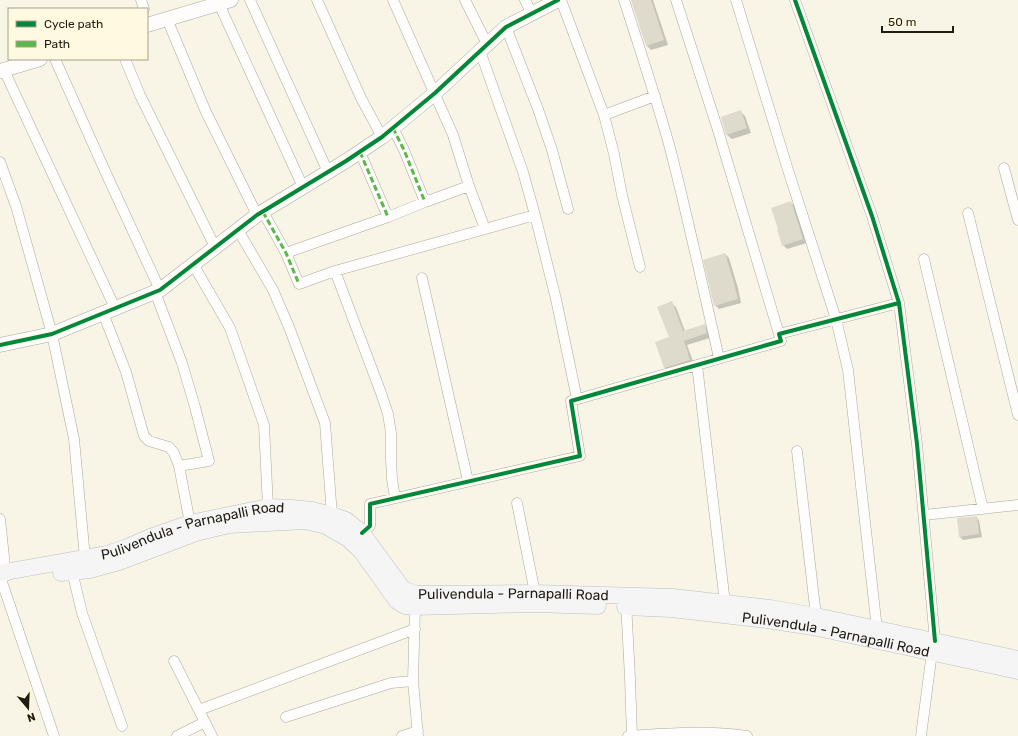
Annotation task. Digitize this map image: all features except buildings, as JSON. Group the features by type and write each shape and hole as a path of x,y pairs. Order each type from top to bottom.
{"main road":[{"name":"Pulivendula - Parnapalli Road","path":"3,578 106,554 190,523 268,507 292,508 312,510 346,520 362,533 403,589 415,601 533,604 626,601 673,597 770,608 877,629 1018,671"},
{"name":"Pulivendula - Parnapalli Road","path":"3,578 90,570 119,562 196,533 229,525 305,521 326,526 347,538 361,550 397,601 405,606 415,601 535,593 626,601 671,609 767,620 1018,659"}],"street":[{"path":"250,0 328,172"},
{"path":"317,0 361,98 382,137"},
{"path":"393,0 453,135 469,186 485,229"},
{"path":"465,0 484,47 523,172 556,299 577,399"},
{"path":"525,0 532,14"},
{"path":"0,345 52,334 158,291 260,213 382,137 435,93 506,27 559,0 604,115 640,267"},
{"path":"624,0 670,147 719,358"},
{"path":"362,533 370,526 370,504 580,456 571,401 781,341 717,127 676,0"},
{"path":"736,0 788,170 836,319 848,370 877,629"},
{"path":"795,0 872,216 899,302 917,444 934,647 921,736"},
{"path":"148,23 167,19 200,5 225,2 303,187"},
{"path":"167,19 206,112 260,213 286,253 299,284 335,270 535,215"},
{"path":"506,27 538,109 552,150 568,209"},
{"path":"37,60 2,70 109,311 144,436 149,441 169,448 174,454 179,466 190,523"},
{"path":"55,60 158,291 182,363 209,461 179,466"},
{"path":"124,60 215,248"},
{"path":"604,115 655,96"},
{"path":"393,128 404,150 425,202"},
{"path":"360,152 388,217"},
{"path":"0,162 16,206 52,334 74,439 85,558"},
{"path":"1004,168 1018,220"},
{"path":"286,253 388,217 469,186"},
{"path":"968,213 1018,415"},
{"path":"238,230 273,290 289,327 325,423 332,515"},
{"path":"924,259 983,509"},
{"path":"193,264 230,328 264,425 268,507"},
{"path":"335,270 388,414 391,433 392,479 395,498"},
{"path":"422,278 468,481"},
{"path":"779,334 899,302"},
{"path":"697,365 724,603"},
{"path":"797,451 816,616"},
{"path":"517,503 535,593"},
{"path":"924,515 1018,505"},
{"path":"0,519 3,578 54,736"},
{"path":"72,571 82,613 122,726"},
{"path":"402,736 418,734 414,681 415,601"},
{"path":"626,601 632,736"},
{"path":"199,710 415,629"},
{"path":"174,660 212,736"},
{"path":"286,717 391,683 414,681"},
{"path":"177,736 205,722"},
{"path":"628,736 694,733 729,733 747,736"}],"marked path":[{"path":"393,128 404,150 425,202"},
{"path":"360,152 388,217"},
{"path":"263,212 286,253 299,284"}],"cycle path":[{"path":"0,345 52,334 160,290 257,215 346,161 382,137 435,93 506,27 558,0"},
{"path":"795,0 872,216 899,303 917,444 935,641"},
{"path":"362,533 370,526 370,504 580,456 571,401 781,341 779,334 899,303"}]}
